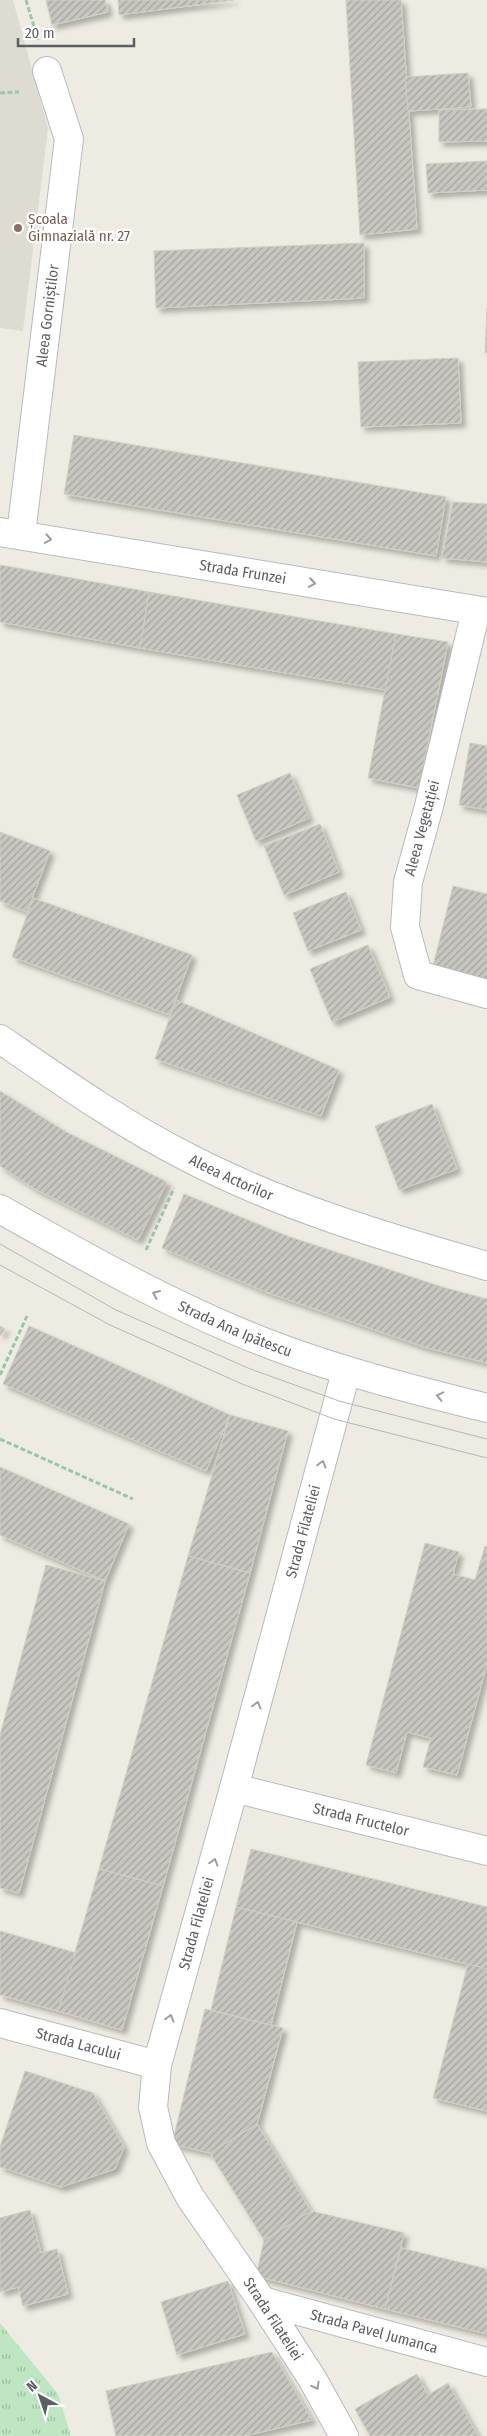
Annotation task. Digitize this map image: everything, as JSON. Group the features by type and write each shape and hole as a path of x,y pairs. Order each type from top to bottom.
{"street":[{"name":"Aleea Gorniștilor","path":"10,533 69,139 47,71"},
{"name":"Strada Frunzei","path":"10,533 482,612"},
{"name":"Aleea Vegetației","path":"482,612 408,882 404,927 418,975 487,994"},
{"name":"Aleea Actorilor","path":"0,1039 99,1106 188,1158 321,1216 381,1236 487,1266"},
{"name":"Strada Ana Ipătescu","path":"0,1209 129,1282 260,1341 346,1372 487,1408"},
{"name":"Strada Filateliei","path":"344,2436 313,2380 262,2301 190,2196 161,2143 153,2107 156,2065 234,1788 346,1372"},
{"name":"Strada Fructelor","path":"234,1788 487,1851"},
{"name":"Strada Lacului","path":"0,2023 156,2065"},
{"name":"Strada Pavel Jumanca","path":"262,2301 487,2362"}],"path":[{"path":"26,0 47,71"},
{"path":"146,1250 188,1158"},
{"path":"0,1375 27,1316"},
{"path":"0,1438 133,1499"}],"shaded area":[{"name":"Școala Gimnazială nr. 27","path":"0,0 13,0 48,128 23,331 0,328"}],"green space":[{"path":"0,2323 58,2394 71,2436 0,2436"}],"building":[{"path":"46,0 105,0 108,12 52,25"},
{"path":"118,0 234,0 119,15"},
{"path":"346,0 401,0 417,229 360,235"},
{"path":"468,73 471,107 408,111 405,77"},
{"path":"487,109 487,141 439,142 439,110"},
{"path":"487,161 487,190 428,193 426,164"},
{"path":"364,243 364,298 156,308 154,251"},
{"path":"487,308 487,353 485,353"},
{"path":"458,358 461,423 361,427 358,362"},
{"path":"74,435 446,497 436,556 64,494"},
{"path":"453,502 487,504 487,562 442,558"},
{"path":"0,565 149,592 140,648 0,622"},
{"path":"149,592 396,634 386,690 140,648"},
{"path":"396,634 448,642 419,788 368,778"},
{"path":"470,743 487,746 487,810 459,805"},
{"path":"290,773 309,818 256,841 237,795"},
{"path":"320,824 339,872 284,895 264,846"},
{"path":"0,832 50,851 27,912 0,901"},
{"path":"453,886 487,894 487,983 432,970"},
{"path":"346,892 361,930 308,951 293,913"},
{"path":"33,898 192,955 170,1015 12,957"},
{"path":"368,945 390,997 332,1022 310,969"},
{"path":"176,1000 339,1070 321,1116 155,1059"},
{"path":"0,1091 66,1132 167,1182 138,1240 35,1189 0,1166"},
{"path":"432,1104 457,1169 399,1190 375,1126"},
{"path":"184,1194 287,1236 442,1287 487,1299 487,1363 424,1347 266,1292 162,1248"},
{"path":"0,1326 5,1329 0,1336"},
{"path":"29,1326 230,1415 206,1471 3,1384"},
{"path":"230,1415 288,1431 250,1573 188,1556"},
{"path":"0,1467 129,1524 105,1581 0,1535"},
{"path":"425,1543 459,1552 453,1574 475,1580 485,1546 487,1547 487,1664 457,1775 423,1767 431,1738 407,1732 396,1773 366,1765"},
{"path":"188,1556 250,1573 163,1886 99,1869"},
{"path":"46,1565 105,1581 19,1893 0,1888 0,1735"},
{"path":"251,1849 487,1907 487,1969 236,1907"},
{"path":"99,1869 163,1886 122,2030 58,2011"},
{"path":"236,1907 297,1922 271,2025 211,2010"},
{"path":"0,1931 76,1953 58,2011 0,1995"},
{"path":"468,1964 487,1969 487,2111 433,2098"},
{"path":"205,2009 283,2028 257,2124 210,2153 172,2144"},
{"path":"25,2071 93,2093 124,2147 115,2169 61,2187 0,2167 0,2147"},
{"path":"257,2124 311,2211 264,2240 210,2153"},
{"path":"30,2210 41,2253 57,2249 68,2294 23,2306 18,2287 0,2292 0,2218"},
{"path":"311,2211 404,2233 385,2309 256,2276 264,2240"},
{"path":"401,2248 487,2269 487,2334 385,2309"},
{"path":"228,2281 245,2334 177,2355 161,2302"},
{"path":"272,2352 312,2420 244,2436 116,2436 106,2391"},
{"path":"417,2374 428,2395 448,2383 478,2436 370,2436 355,2409"}],"tram line":[{"path":"0,1244 116,1310 248,1368 339,1401 487,1439"},
{"path":"0,1265 110,1325 242,1384 334,1419 487,1458"}],"place":[{"name":"Școala Gimnazială nr. 27","path":"18,228"}]}
